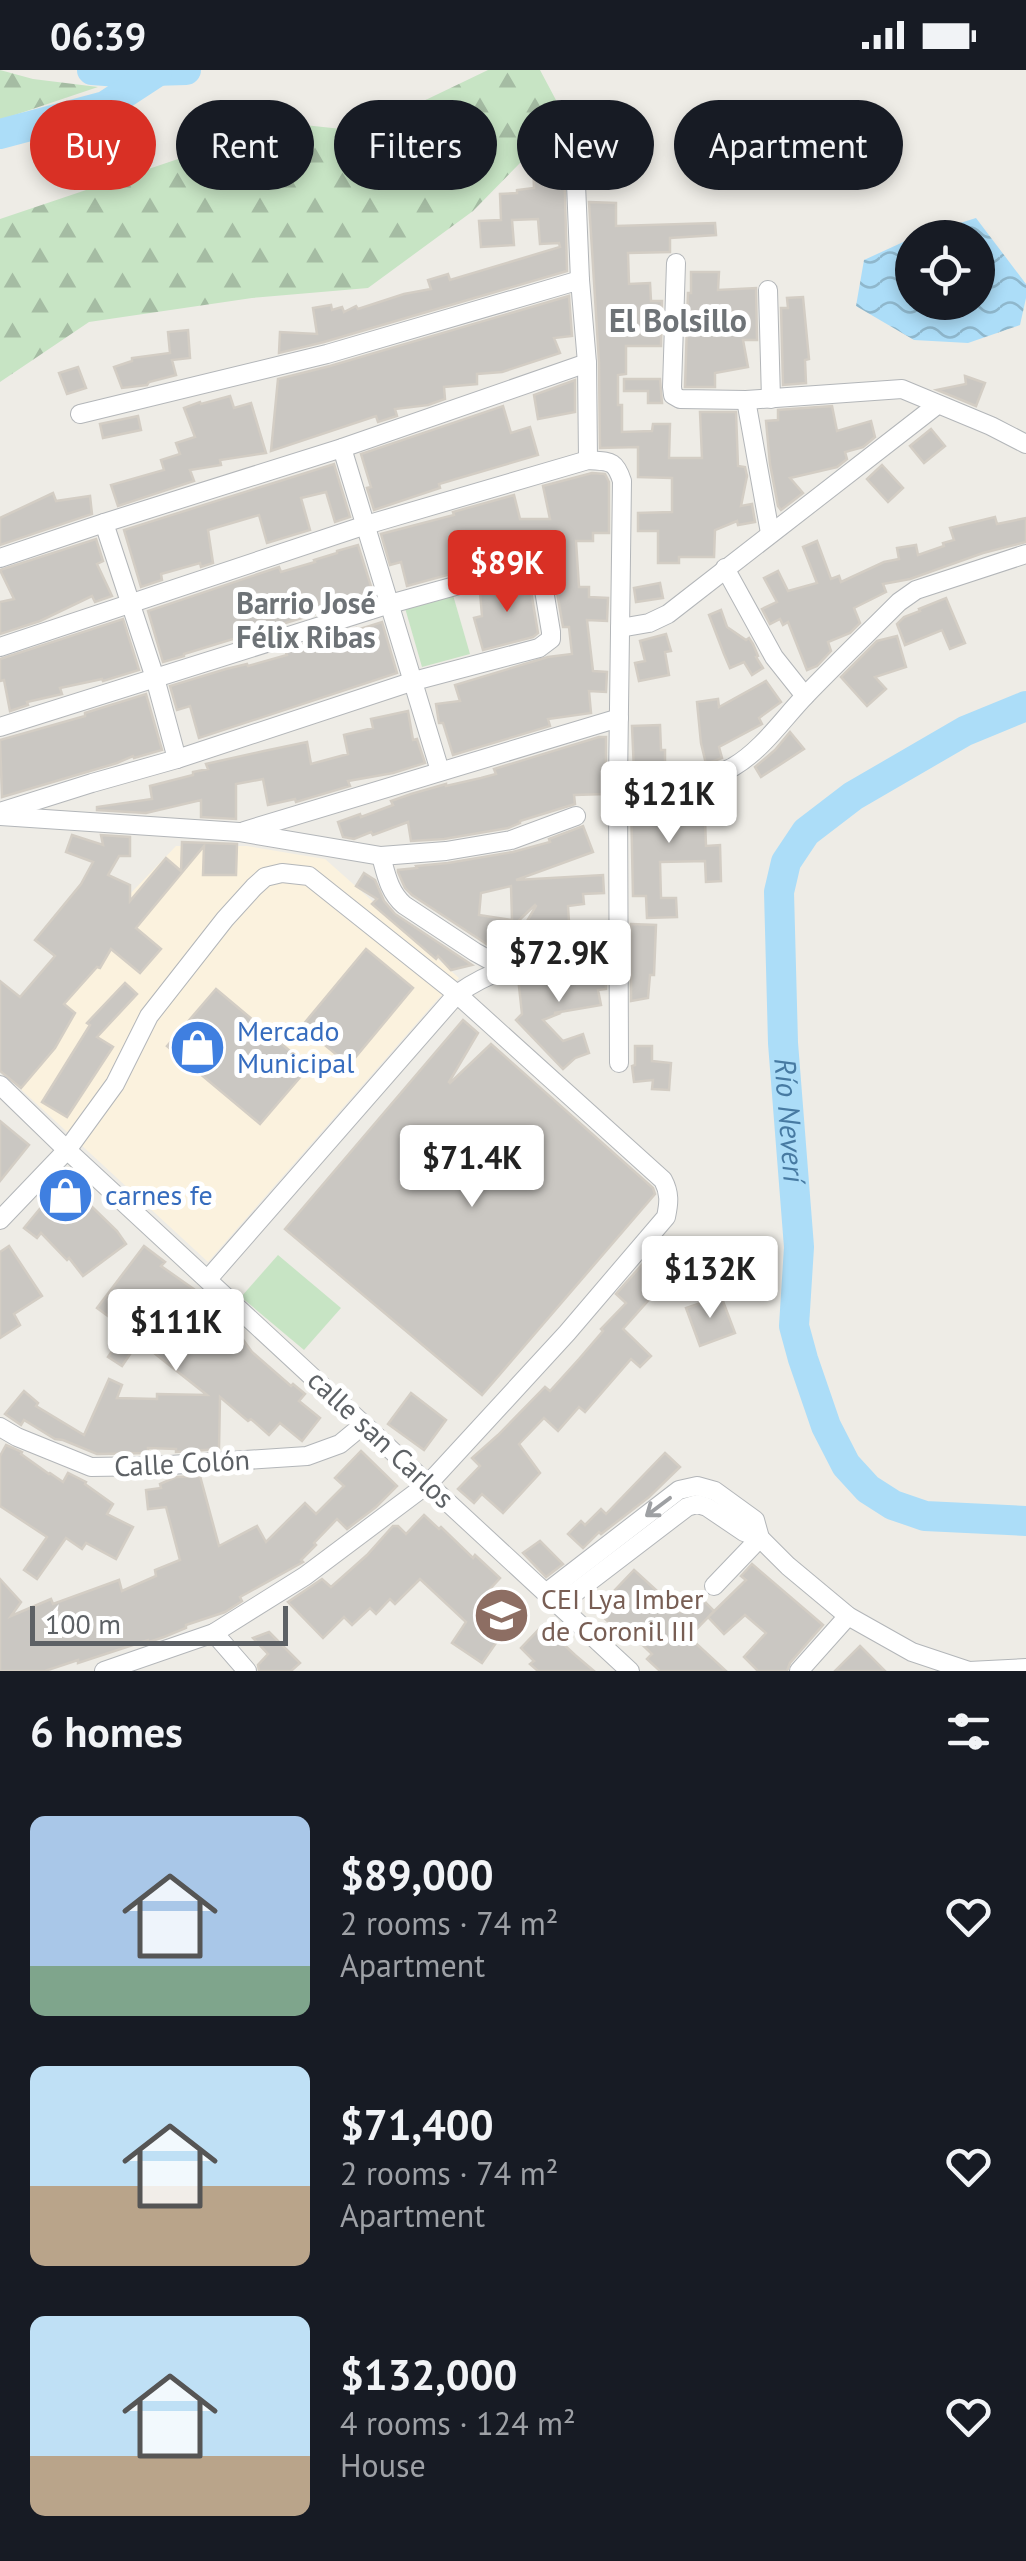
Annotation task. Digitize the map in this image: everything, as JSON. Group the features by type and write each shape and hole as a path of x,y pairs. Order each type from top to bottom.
{"street":[{"path":"576,190 588,363 588,460"},
{"path":"676,263 674,395 680,399 771,399 902,390 1026,444"},
{"path":"80,414 326,354 580,280"},
{"path":"768,290 771,399"},
{"path":"0,558 342,448 588,363"},
{"path":"746,400 770,533"},
{"path":"620,628 648,623 668,614 937,404"},
{"path":"342,448 440,771"},
{"path":"0,647 366,525 588,460 610,462 618,468 622,481 619,1063"},
{"path":"104,523 132,602 177,760"},
{"path":"618,784 673,782 731,768 756,749 899,602 916,590 1026,554"},
{"path":"0,727 390,604 528,566 541,572 551,639 539,648 414,682 0,814"},
{"path":"725,568 774,657 804,696"},
{"path":"239,832 619,718"},
{"path":"0,814 239,832 381,856 511,840 576,816"},
{"path":"381,856 397,899 502,968"},
{"path":"0,1220 67,1150 115,1084 149,1016 226,919 265,877 282,873 309,876 457,994 668,1188 666,1217 429,1483 304,1576 214,1633 104,1671"},
{"path":"208,1279 457,994 502,968 617,941"},
{"name":"calle san Carlos","path":"0,1085 630,1671"},
{"name":"Calle Colón","path":"0,1428 90,1467 307,1456 340,1444 363,1425"},
{"path":"553,1598 679,1490 697,1486 716,1491 755,1520 760,1538 848,1616 912,1652 951,1668 970,1671 1026,1668"},
{"path":"714,1586 760,1538"},
{"path":"799,1671 848,1616"},
{"path":"214,1633 247,1671"}],"shaded area":[{"name":"Mercado Municipal","path":"176,846 247,846 325,859 459,978 208,1262 0,1070 130,894"}],"green space":[{"path":"0,70 33,79 98,87 59,100 30,100 30,110 0,120"},
{"path":"488,70 540,70 556,100 517,100 517,166 497,186 497,100 426,100"},
{"path":"314,126 334,128 334,190 494,190 473,211 368,288 252,298 89,322 0,382 0,219 86,190 156,190 156,166 176,160 176,190 314,190"},
{"path":"453,595 470,654 422,667 405,608"},
{"path":"278,1255 341,1308 304,1350 241,1297"}],"water":[{"path":"995,243 1026,284 1020,325 968,343 914,340 856,306 864,260 895,246 895,320 995,320"}],"building":[{"path":"565,190 567,271 279,353 280,332 317,334 313,308 331,305 332,310 342,307 344,312 356,306 358,309 431,289 428,280 448,274 450,280 560,247 559,243 540,244 538,219 512,220 514,245 481,247 479,221 501,220 500,194"},
{"path":"589,202 616,203 616,226 715,223 716,235 670,238 670,252 628,253 629,284 650,283 651,301 662,301 661,346 626,346 626,374 618,375 622,432 652,431 653,424 670,424 669,458 702,458 700,412 736,412 738,466 745,467 747,476 741,506 752,504 755,522 738,525 737,521 715,530 714,557 679,557 679,563 658,563 658,531 638,531 638,513 672,512 672,478 638,477 638,447 600,448"},
{"path":"691,272 719,272 718,290 756,288 757,340 743,340 748,367 715,373 715,387 685,387"},
{"path":"569,296 572,336 554,338 560,353 502,372 477,374 477,384 444,387 445,399 395,409 397,416 378,422 376,416 271,451 278,379"},
{"path":"803,297 809,359 805,360 806,383 783,385 781,308 788,308 787,298"},
{"path":"188,330 190,358 172,360 176,375 122,388 114,367 132,358 170,353 168,332"},
{"path":"78,367 86,388 67,394 59,373"},
{"path":"965,376 985,383 976,406 937,390 966,384"},
{"path":"624,379 660,379 662,403 648,403 648,391 624,391"},
{"path":"575,380 575,412 538,419 534,395"},
{"path":"230,396 234,408 251,403 266,453 220,460 221,465 190,470 194,481 118,506 111,485 164,470 161,460 180,454 176,443 195,437 184,408"},
{"path":"503,406 511,433 530,427 538,455 439,484 440,488 374,510 361,454"},
{"path":"832,406 837,431 871,421 875,437 863,447 845,452 847,459 837,467 790,478 803,493 781,510 770,464 766,421 778,420 778,410"},
{"path":"138,416 141,430 103,438 100,424"},
{"path":"931,429 945,446 924,463 910,446"},
{"path":"334,464 350,517 335,522 326,492 301,498 310,530 267,543 259,515 208,530 213,563 161,574 162,580 141,587 124,530"},
{"path":"882,465 903,488 888,502 867,479"},
{"path":"592,473 605,474 609,482 609,533 593,533 593,541 576,541 579,587 589,587 589,597 608,598 607,621 587,620 593,671 607,672 606,692 589,691 591,713 548,719 550,726 453,755 443,723 439,723 436,704 460,701 455,685 548,657 572,654 553,569 544,557 525,554 407,586 401,562 390,565 381,534 514,495 520,519 550,519 543,486"},
{"path":"53,493 56,501 90,496 92,514 0,545 0,518"},
{"path":"995,517 997,524 1026,518 1026,542 883,584 886,592 854,608 860,623 850,633 828,642 831,651 817,666 807,670 788,622 783,625 780,619 770,624 762,609 777,602 764,578 778,571 788,591 817,583 803,547 817,541 831,579 839,576 841,582 899,559 897,548 916,545 918,555 954,540 950,528"},
{"path":"96,539 103,561 97,564 112,596 95,602 92,596 40,621 0,634 0,602 14,599 0,570"},
{"path":"358,545 374,596 163,662 148,611 279,567 281,572 315,562"},
{"path":"529,579 538,633 483,650 474,618 482,616 480,592"},
{"path":"660,583 663,598 636,602 634,588"},
{"path":"946,598 965,643 950,649 942,630 905,645 897,624"},
{"path":"721,610 727,627 753,644 763,668 752,675 744,662 730,668 709,615"},
{"path":"123,619 139,670 60,688 62,694 27,702 28,705 10,711 4,680 0,681 0,659"},
{"path":"382,622 397,673 199,738 190,706 177,710 170,686 287,655 285,650"},
{"path":"666,634 671,651 665,652 669,675 639,681 635,663 645,661 640,641"},
{"path":"897,636 906,667 875,677 886,689 867,706 841,677 877,641"},
{"path":"766,681 781,702 759,718 762,724 719,747 722,758 706,764 697,702 718,699 719,707"},
{"path":"146,694 162,750 2,797 0,740"},
{"path":"408,711 413,740 417,739 425,763 348,781 350,786 296,802 295,799 268,805 263,779 236,784 236,819 201,817 201,800 146,813 97,810 152,799 150,786 193,775 208,769 206,764 264,751 307,742 311,764 348,754 344,735 373,728 371,719"},
{"path":"660,725 665,770 634,771 632,726"},
{"path":"790,732 804,749 761,777 755,767"},
{"path":"606,737 606,794 574,795 575,804 508,828 444,839 411,841 408,822 373,835 371,832 354,839 343,837 338,822 393,805 391,801 496,774 494,769"},
{"path":"704,793 706,846 720,845 721,881 706,882 705,861 660,862 661,898 676,898 677,917 647,918 646,896 633,896 631,803"},
{"path":"583,826 593,852 516,880 603,875 604,893 583,894 584,904 568,906 570,938 507,955 535,905 491,947 412,895 398,872 513,852 550,842 549,839","holes":["511,886 512,920 479,915 481,893"]},
{"path":"72,835 103,845 101,835 130,837 130,856 119,856 108,875 130,885 130,901 166,858 181,871 182,842 237,844 236,875 203,875 204,846 136,928 161,949 140,973 111,949 100,968 64,1004 75,1013 55,1048 21,1088 0,1071 0,981 20,997 55,956 35,940 81,884 93,862 66,852"},
{"path":"364,873 375,880 395,914 472,965 451,970 438,956 436,959 372,904 377,899 356,886"},
{"path":"631,924 656,925 654,975 650,975 648,998 631,1001"},
{"path":"366,949 413,988 349,1065 302,1026"},
{"path":"596,958 596,973 606,972 606,989 598,990 601,1005 554,1013 558,1014 543,1020 563,1041 583,1034 589,1053 575,1058 563,1069 516,1020 522,1014 518,977"},
{"path":"125,983 137,994 97,1037 113,1047 67,1117 42,1102 90,1025 87,1023"},
{"path":"216,989 309,1067 260,1124 167,1046"},
{"path":"463,1020 478,1033 450,1083 491,1044 653,1188 655,1194 482,1395 285,1229"},
{"path":"635,1046 652,1046 652,1061 671,1063 669,1090 652,1089 653,1080 634,1082"},
{"path":"0,1121 29,1145 0,1181"},
{"path":"62,1182 117,1231 126,1244 83,1276 41,1233 37,1238 24,1228"},
{"path":"9,1246 42,1296 14,1314 20,1325 0,1338 0,1252"},
{"path":"144,1246 165,1262 161,1266 198,1292 196,1295 218,1313 212,1320 231,1336 236,1330 252,1352 305,1394 299,1401 320,1418 302,1441 280,1423 269,1435 220,1397 219,1449 176,1452 148,1448 148,1453 97,1454 55,1439 24,1420 21,1425 5,1414 24,1391 38,1403 36,1406 84,1435 109,1379 122,1385 117,1398 207,1395 139,1341 122,1366 108,1357 127,1330 97,1308"},
{"path":"647,1259 660,1271 653,1279 661,1286 623,1329 651,1356 640,1367 631,1359 585,1412 579,1407 558,1431 544,1418 519,1444 540,1473 503,1513 482,1494 474,1503 458,1489 480,1466 472,1458 545,1387 550,1391 579,1359 626,1303 616,1294"},
{"path":"721,1296 735,1333 700,1346 686,1308"},
{"path":"411,1393 446,1420 424,1450 388,1424"},
{"path":"6,1445 63,1482 68,1473 86,1482 113,1504 107,1514 133,1527 116,1559 86,1543 82,1549 66,1538 37,1579 24,1570 47,1537 0,1506 0,1456"},
{"path":"361,1451 397,1486 347,1529 337,1519 314,1543 303,1562 240,1597 242,1601 225,1612 164,1637 78,1663 45,1671 0,1671 0,1579 21,1602 11,1616 51,1599 53,1604 119,1580 122,1591 180,1560 166,1507 148,1509 146,1490 161,1488 160,1484 176,1477 200,1476 219,1546 257,1526 266,1542 305,1503 316,1514 344,1486 335,1478"},
{"path":"665,1453 680,1467 649,1497 583,1548 568,1534 581,1521 585,1525 601,1509 606,1514"},
{"path":"424,1515 500,1578 490,1589 519,1610 482,1663 452,1643 466,1622 420,1579 395,1604 390,1599 376,1614 370,1608 352,1625 344,1617 323,1638 288,1602 322,1579 331,1587 393,1526 406,1534"},
{"path":"540,1541 563,1564 546,1577 523,1553"},
{"path":"752,1564 823,1625 787,1671 758,1671 744,1657 766,1633 745,1615 724,1634 708,1617 746,1580 741,1576"},
{"path":"634,1570 680,1612 699,1596 714,1611 689,1637 726,1671 660,1671 647,1659 652,1654 624,1627 619,1632 596,1610"},
{"path":"543,1625 594,1671 538,1671 530,1664 534,1661 521,1648"},
{"path":"269,1632 300,1663 291,1671 259,1671 258,1665 268,1654 253,1638"},
{"path":"860,1646 885,1671 835,1671"}],"waterway":[{"name":"Río Neverí","path":"92,70 186,70"},
{"name":"Río Neverí","path":"0,134 105,106 157,72"},
{"name":"Río Neverí","path":"1026,706 965,731 853,796 806,832 786,862 779,892 783,1043 799,1247 794,1326 826,1426 846,1465 868,1489 893,1505 925,1516 1026,1521"}],"place":[{"name":"Mercado Municipal","path":"198,1047"},
{"name":"carnes fe","path":"66,1195"},
{"name":"CEI Lya Imber de Coronil III","path":"502,1615"}],"district":[{"name":"El Bolsillo","path":"678,321"},
{"name":"Barrio José Félix Ribas","path":"306,621"}]}
